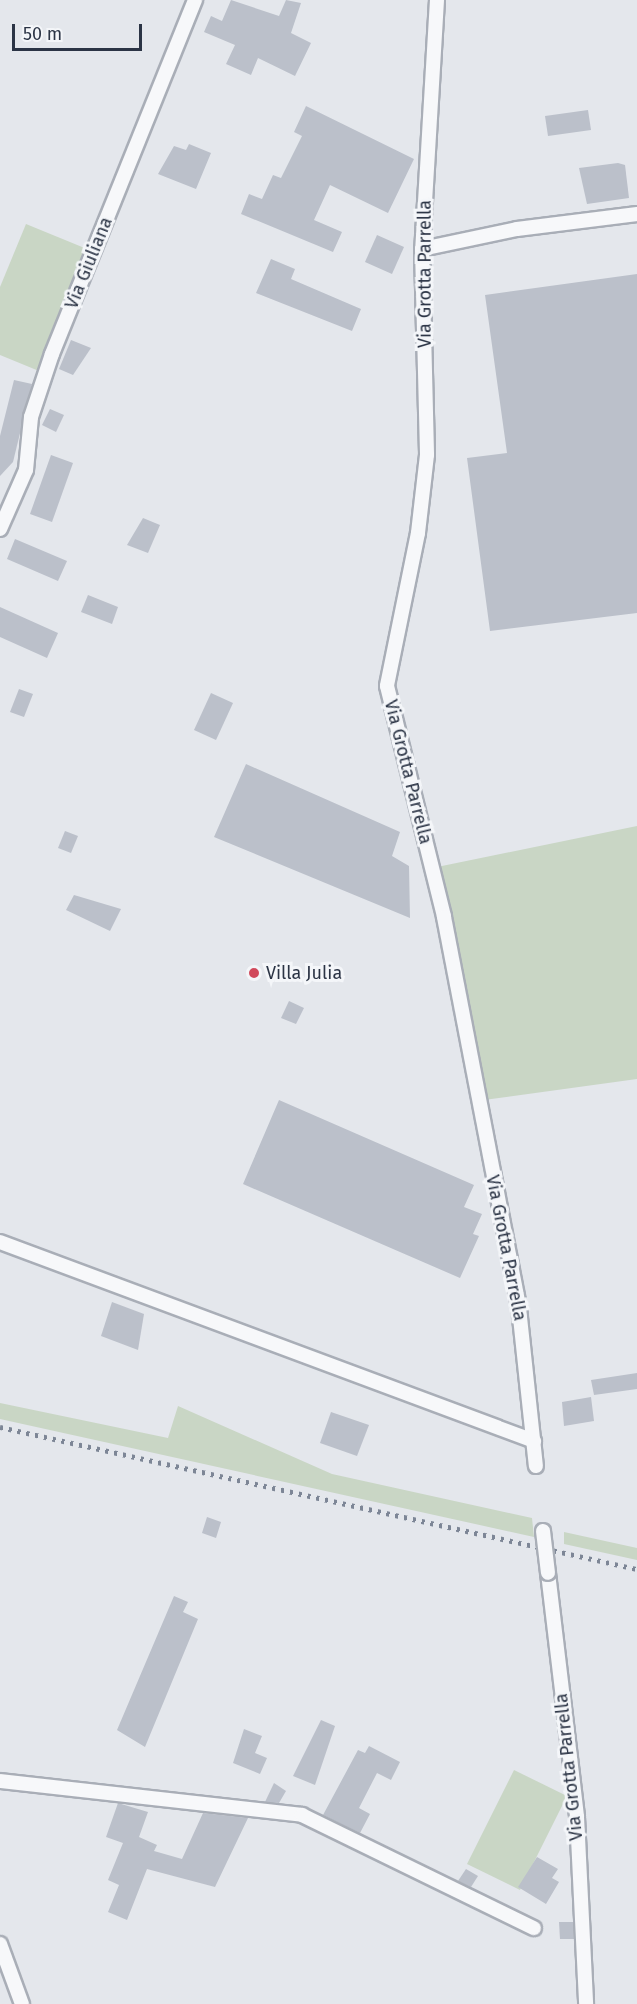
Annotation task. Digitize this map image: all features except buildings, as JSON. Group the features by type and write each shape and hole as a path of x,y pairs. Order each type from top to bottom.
{"street":[{"name":"Via Giuliana","path":"0,529 26,470 31,417 52,354 195,0"},
{"name":"Via Grotta Parrella","path":"436,0 422,249 427,454 418,533 387,686 444,917 519,1308 536,1466"},
{"path":"422,249 518,229 637,214"},
{"path":"0,1242 534,1441"},
{"name":"Via Grotta Parrella","path":"543,1532 577,1817 586,2004"},
{"path":"0,1780 302,1815 534,1928"},
{"path":"0,1944 22,2004"}],"green space":[{"path":"26,224 87,249 39,371 0,355 0,287"},
{"path":"637,826 637,1079 484,1100 437,867"},
{"path":"0,1403 168,1438 178,1406 332,1474 532,1518 534,1537 0,1419"},
{"path":"564,1532 637,1548 637,1560 564,1544"},
{"path":"514,1770 567,1796 520,1890 467,1864"}],"railway":[{"path":"0,1427 637,1569"}],"place":[{"name":"Villa Julia","path":"254,973"}]}
